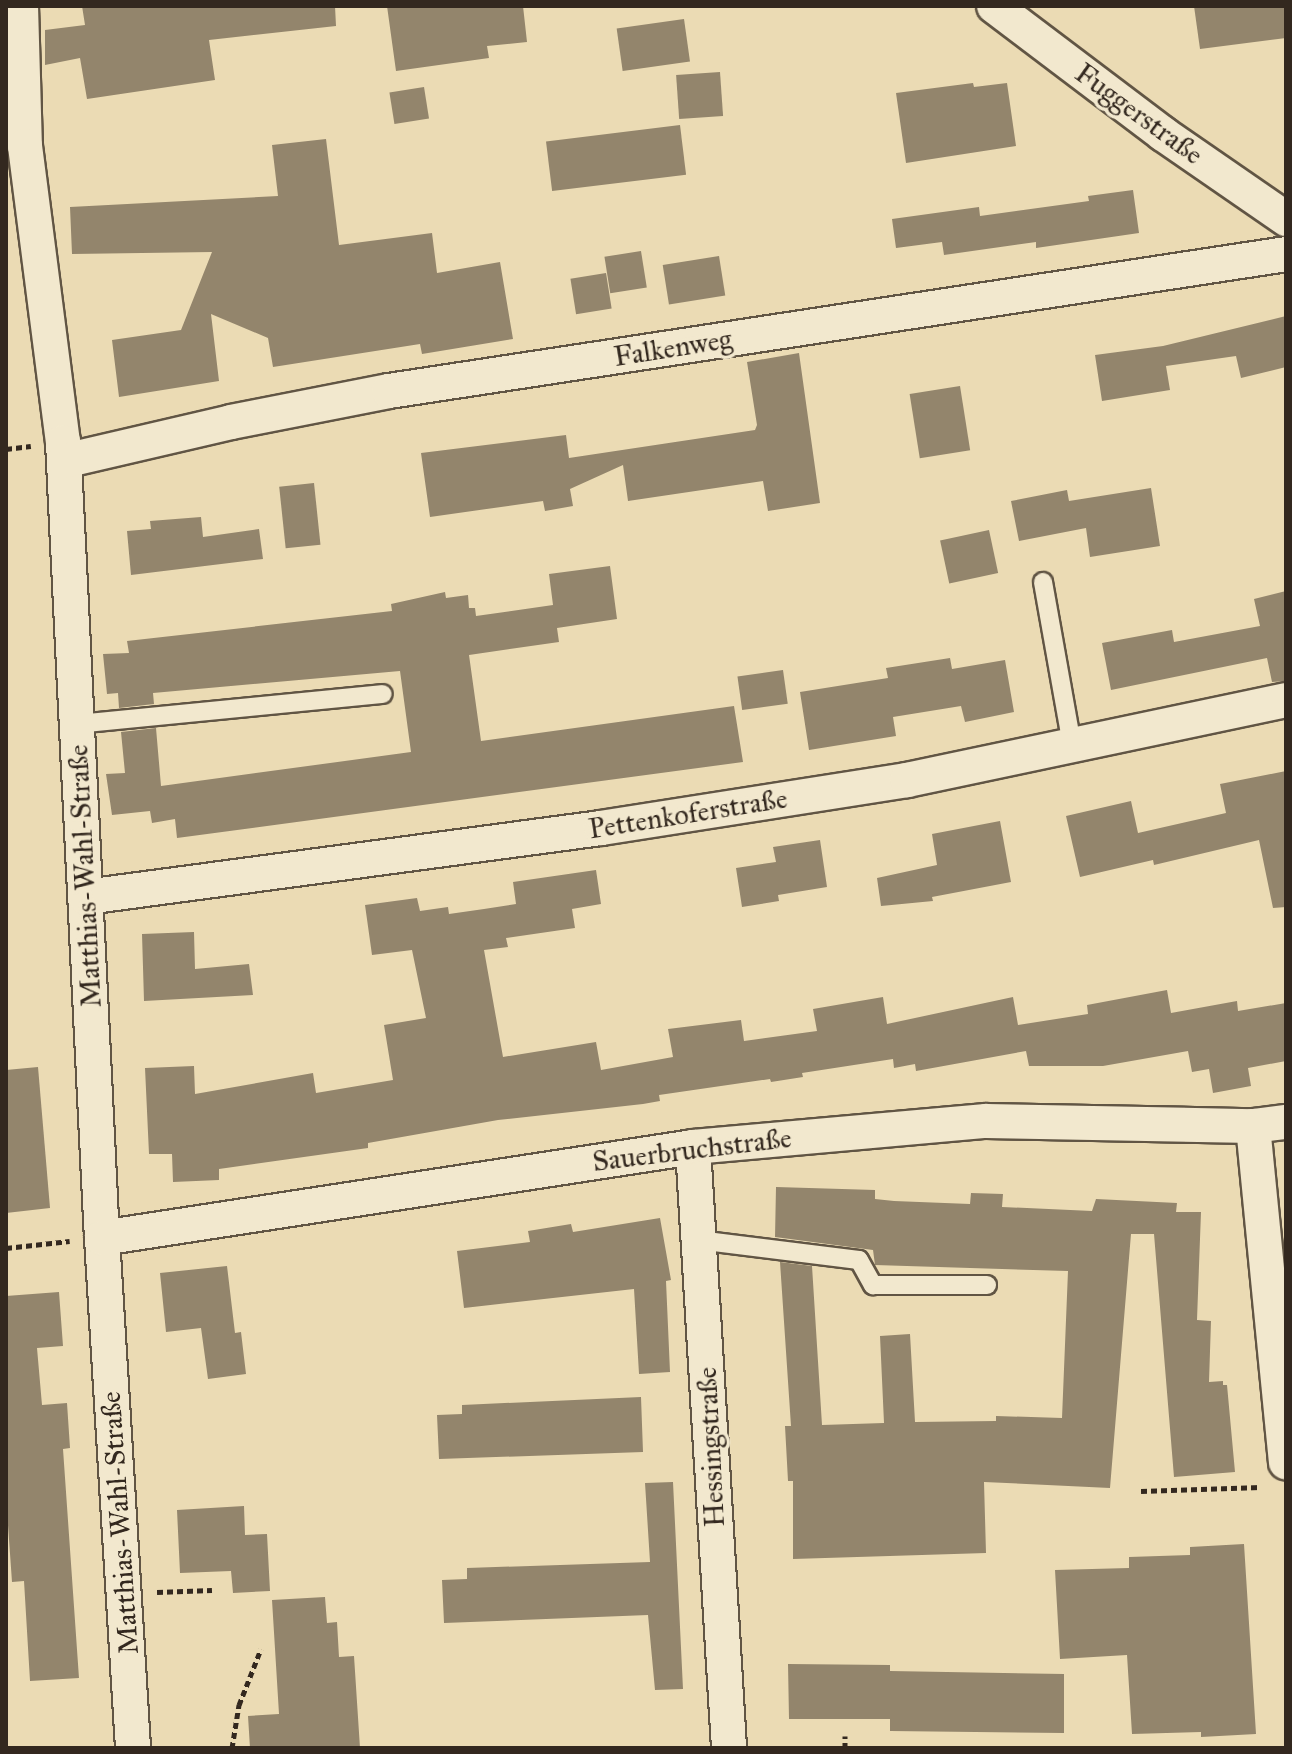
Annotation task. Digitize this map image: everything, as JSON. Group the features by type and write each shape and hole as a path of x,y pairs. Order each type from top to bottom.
{"street":[{"name":"Matthias-Wahl-Straße","path":"21,6 25,146 64,461 102,1238 133,1748"},
{"name":"Fuggerstraße","path":"994,6 1163,134 1286,219"},
{"name":"Falkenweg","path":"64,461 231,422 389,391 1286,254"},
{"name":"Pettenkoferstraße","path":"86,897 706,812 907,780 1286,700"},
{"name":"Sauerbruchstraße","path":"102,1238 693,1147 986,1121 1269,1124"},
{"path":"1269,1124 1279,1474"},
{"name":"Hessingstraße","path":"693,1147 729,1748"}],"lane":[{"path":"1043,582 1072,744"},
{"path":"77,724 383,694"},
{"path":"698,1240 859,1260 873,1285 987,1285"}],"path":[{"path":"6,1248 102,1238"},
{"path":"1141,1491 1279,1474"},
{"path":"124,1593 212,1590"},
{"path":"232,1748 239,1705 261,1649"},
{"path":"845,1736 845,1748"}],"building":[{"path":"82,6 335,6 336,26 209,40 215,80 87,99 80,58 45,65 45,30 85,25"},
{"path":"387,6 523,6 527,42 487,46 489,58 396,71"},
{"path":"1194,6 1286,6 1286,38 1200,49"},
{"path":"684,19 690,62 623,71 617,28"},
{"path":"720,72 723,116 679,119 676,75"},
{"path":"973,83 974,87 1007,83 1016,146 906,163 896,93"},
{"path":"424,87 429,119 394,124 389,92"},
{"path":"680,125 686,175 552,191 546,141"},
{"path":"326,139 339,245 432,233 437,273 500,262 513,339 422,354 420,344 273,367 268,338 211,314 219,381 119,397 112,340 181,330 212,252 72,254 70,207 278,196 272,145"},
{"path":"1133,190 1139,233 1036,248 1036,242 944,255 942,242 896,248 892,219 979,207 980,216 1089,201 1088,196"},
{"path":"641,251 647,288 610,293 604,257"},
{"path":"719,256 725,296 669,304 663,265"},
{"path":"606,273 612,309 576,314 570,279"},
{"path":"1286,316 1286,367 1241,378 1236,356 1166,366 1170,390 1102,401 1095,355 1163,346"},
{"path":"799,353 820,503 768,511 763,481 628,501 623,465 570,489 573,506 545,511 543,501 430,517 421,453 566,435 569,458 755,430 757,425 747,362"},
{"path":"960,386 970,450 920,458 910,394"},
{"path":"314,483 320,545 286,548 279,487"},
{"path":"1151,488 1160,546 1090,557 1086,528 1019,541 1011,501 1067,490 1069,501"},
{"path":"201,517 203,537 259,529 263,559 131,575 127,531 151,529 150,521"},
{"path":"989,530 998,573 949,583 940,540"},
{"path":"610,566 617,619 557,628 559,642 469,655 481,741 734,706 743,762 177,838 175,819 152,823 150,811 112,815 106,774 125,773 121,732 156,728 161,786 411,752 400,671 153,693 154,704 119,708 118,693 107,694 103,654 129,653 127,641 392,611 391,604 445,592 446,598 468,595 469,608 475,608 476,616 553,605 549,574"},
{"path":"1286,591 1286,681 1272,682 1267,658 1111,690 1102,643 1172,630 1174,642 1260,626 1254,599"},
{"path":"950,658 952,669 1005,660 1014,712 965,722 961,706 893,717 896,736 809,750 800,692 888,678 886,668"},
{"path":"783,670 788,704 742,710 737,676"},
{"path":"1286,771 1286,907 1273,908 1259,840 1154,865 1153,860 1080,877 1066,816 1131,801 1138,833 1226,813 1220,784"},
{"path":"1000,821 1011,882 932,897 933,901 881,906 877,878 937,865 932,834"},
{"path":"820,840 827,887 778,895 779,901 742,907 736,868 776,862 773,847"},
{"path":"596,870 601,904 572,909 575,928 506,938 508,947 484,950 503,1057 596,1042 601,1070 673,1057 668,1029 741,1020 744,1041 817,1031 813,1009 883,997 887,1024 1013,997 1018,1025 1088,1014 1087,1005 1167,990 1171,1013 1237,1001 1238,1011 1286,1003 1286,1061 1248,1068 1251,1086 1213,1093 1209,1069 1192,1072 1188,1051 1103,1066 1029,1066 1026,1051 916,1071 915,1064 894,1068 893,1059 802,1073 803,1077 771,1082 770,1079 659,1095 660,1101 643,1104 498,1120 368,1143 368,1148 219,1169 219,1180 173,1182 172,1154 149,1154 145,1068 194,1066 195,1094 313,1073 316,1093 393,1080 384,1025 426,1018 412,950 372,955 365,905 417,898 420,911 448,907 449,914 484,909 516,904 513,882"},
{"path":"194,932 195,969 249,964 253,995 144,1001 142,934"},
{"path":"38,1067 50,1208 6,1213 6,1070"},
{"path":"776,1187 875,1190 875,1199 970,1204 971,1193 1003,1194 1002,1207 1092,1211 1096,1199 1177,1203 1176,1212 1201,1212 1197,1320 1211,1321 1209,1382 1223,1381 1223,1385 1227,1385 1235,1472 1174,1477 1154,1234 1131,1234 1110,1488 984,1482 986,1553 793,1559 793,1481 788,1481 785,1426 791,1426 780,1262 812,1266 822,1425 884,1423 880,1336 910,1334 915,1422 996,1421 996,1416 1062,1418 1068,1271 875,1265 873,1250 775,1237"},
{"path":"660,1218 671,1280 666,1281 670,1372 639,1374 634,1289 464,1308 457,1251 530,1242 528,1231 571,1224 573,1232"},
{"path":"227,1266 235,1333 241,1332 246,1374 208,1379 201,1328 166,1332 160,1273"},
{"path":"59,1292 63,1346 37,1348 42,1405 67,1403 70,1448 63,1449 79,1678 30,1681 24,1581 12,1582 6,1497 6,1296"},
{"path":"641,1397 643,1452 439,1459 437,1415 462,1414 462,1405"},
{"path":"673,1482 683,1689 655,1690 648,1615 444,1623 442,1580 467,1579 467,1568 650,1562 645,1483"},
{"path":"244,1506 245,1535 267,1534 270,1591 233,1593 231,1571 180,1573 177,1510"},
{"path":"1244,1544 1256,1734 1201,1737 1201,1732 1132,1734 1127,1655 1060,1659 1055,1570 1129,1568 1129,1557 1190,1555 1190,1547"},
{"path":"325,1597 327,1623 337,1622 339,1657 354,1656 360,1748 250,1748 248,1716 279,1714 272,1600"},
{"path":"788,1664 890,1665 890,1671 1064,1674 1064,1733 890,1731 890,1719 789,1719"}]}
